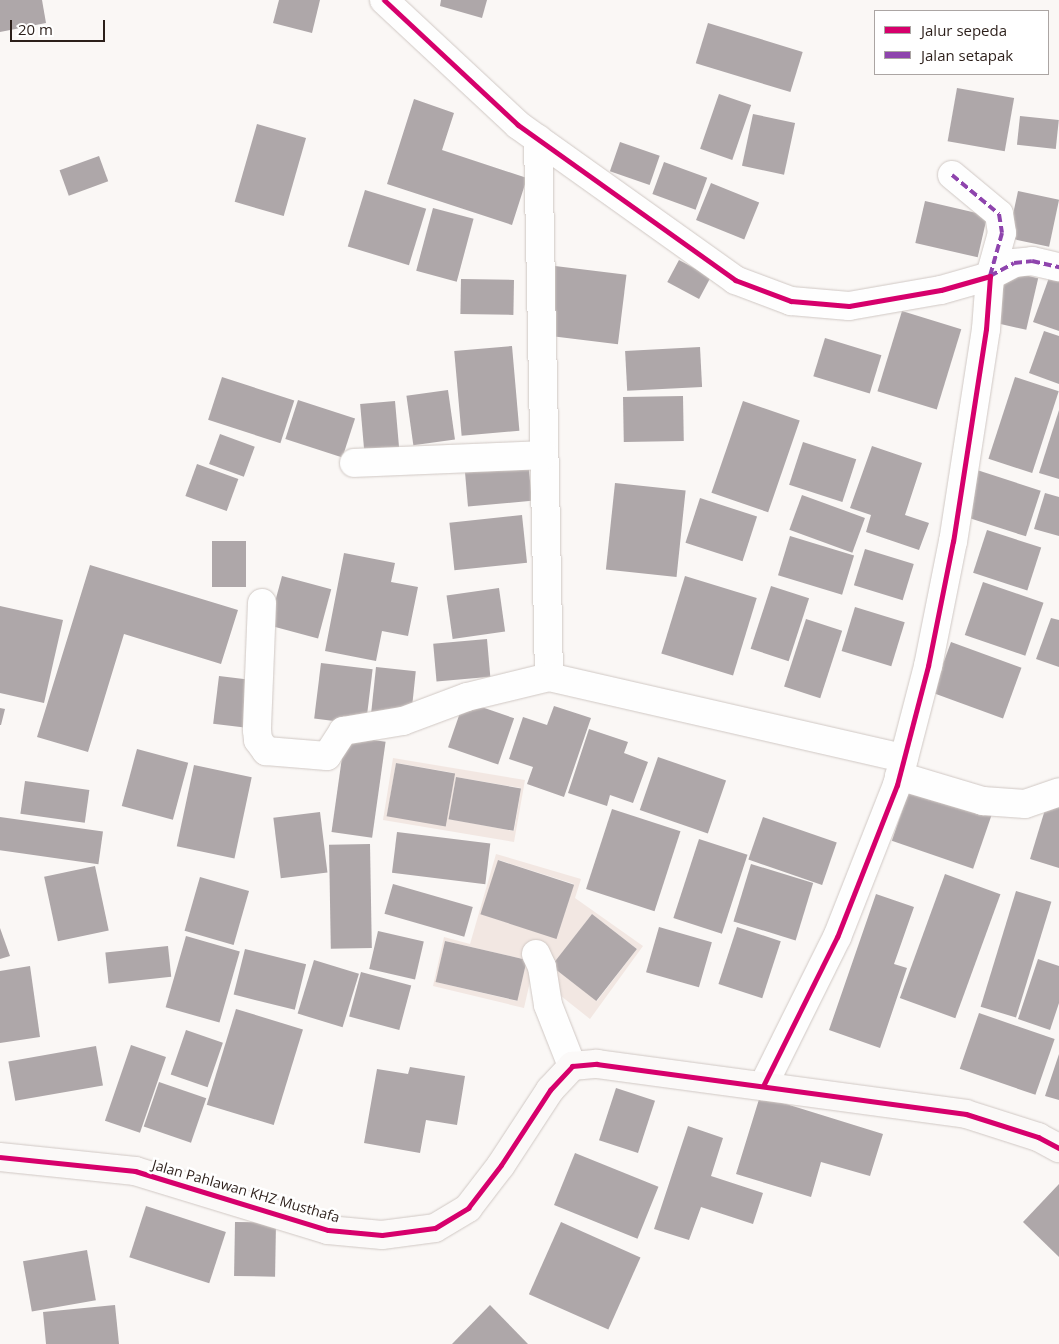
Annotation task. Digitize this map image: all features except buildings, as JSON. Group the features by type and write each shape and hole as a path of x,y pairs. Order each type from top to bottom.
{"street":[{"path":"384,0 518,125 735,280 791,301 849,306 941,290 990,276 1014,263 1032,261 1059,266"},
{"path":"538,139 550,677"},
{"path":"763,1086 837,937 902,767 953,541 986,329 990,276 1002,233 998,214 952,176"},
{"path":"354,463 544,455"},
{"path":"262,603 256,730 258,740 266,751 327,756 343,731 403,721 467,696 550,677 902,767 983,801 1025,804 1059,792"},
{"path":"536,954 542,967 548,1005 572,1066 597,1064 966,1114 1038,1137 1059,1148"},
{"name":"Jalan Pahlawan KHZ Musthafa","path":"0,1158 135,1171 328,1230 382,1235 435,1228 468,1208 501,1164 550,1090 572,1066"}],"shaded area":[{"path":"393,758 525,780 514,842 383,820","holes":["397,763 454,773 387,816","456,777 521,788 514,831 449,819"]},
{"path":"496,854 581,879 575,898 643,946 590,1019 532,973 524,1008 433,986 444,937 470,944","holes":["499,860 574,884 556,938 481,914","592,914 637,949 597,1001 552,966","445,941 527,960 517,1001 436,982"]}],"marked path":[{"path":"952,175 999,214 1002,233 990,276"},
{"path":"990,276 1014,263 1032,261 1059,267"}],"cycle path":[{"path":"384,0 518,125 735,280 791,301 849,306 941,290 990,276 986,329 953,541 928,666 897,785 837,937 763,1086"},
{"path":"0,1157 135,1171 328,1230 382,1235 435,1228 468,1208 501,1165 550,1090 572,1066 597,1064 966,1114 1038,1137 1059,1148"}]}
